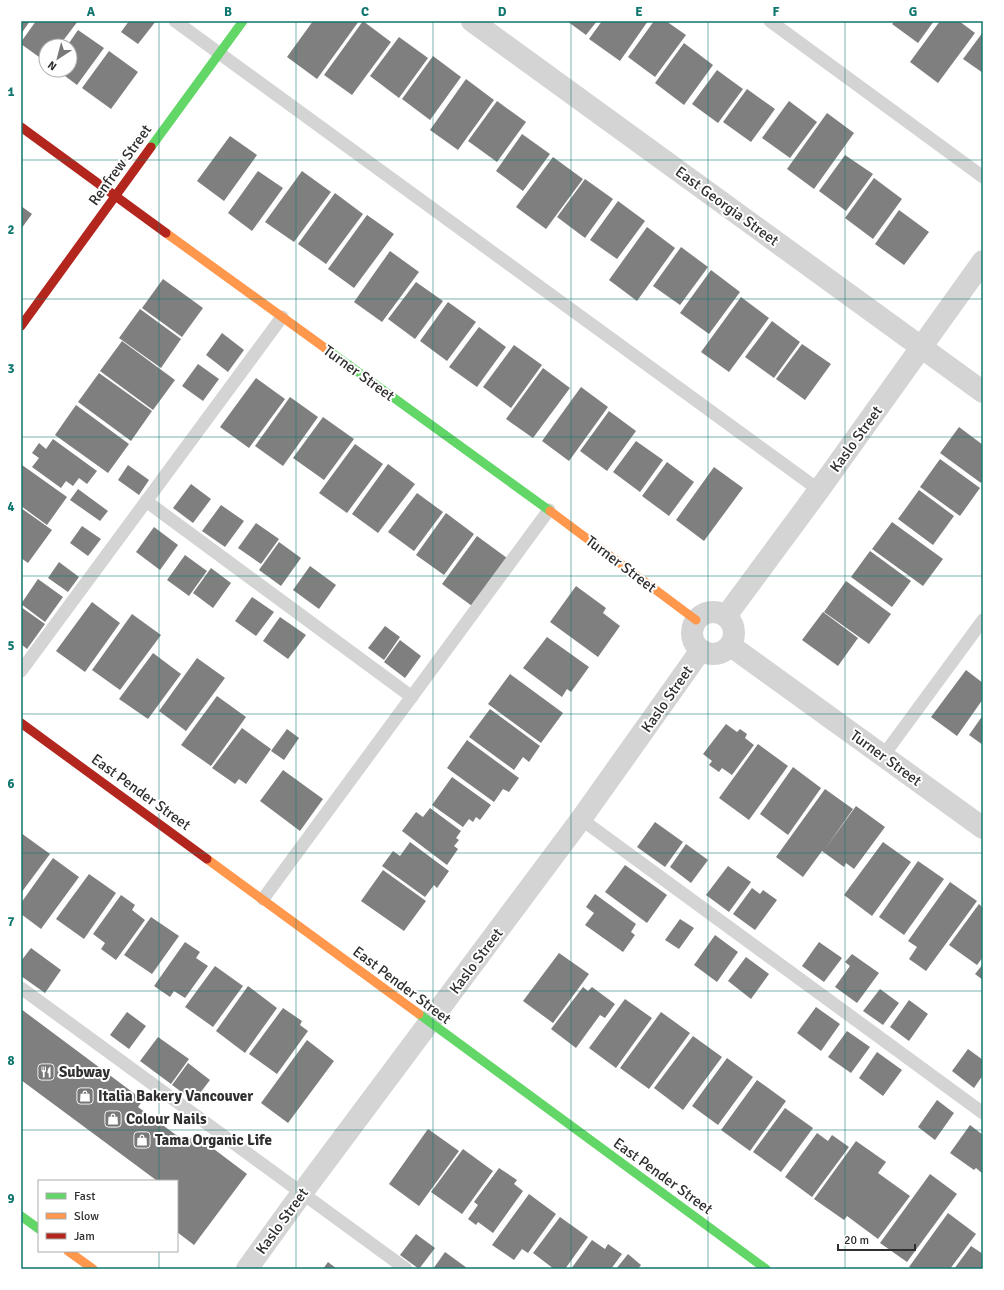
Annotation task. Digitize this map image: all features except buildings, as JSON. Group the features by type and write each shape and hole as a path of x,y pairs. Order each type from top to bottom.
{"street":[{"name":"Renfrew Street","path":"21,326 243,21"},
{"name":"East Georgia Street","path":"472,21 983,392"},
{"name":"Turner Street","path":"21,127 549,510 696,620"},
{"name":"Kaslo Street","path":"726,616 819,490 983,261"},
{"path":"714,612 726,616 731,621 735,633 731,646 720,653 714,654 701,650 693,640 693,626 696,620 707,613 714,612"},
{"name":"Turner Street","path":"731,646 983,828"},
{"name":"Kaslo Street","path":"247,1269 581,819 701,650"},
{"name":"East Pender Street","path":"21,723 766,1269"},
{"path":"21,1216 38,1228"},
{"path":"69,1252 93,1269"}],"lane":[{"path":"175,21 819,490"},
{"path":"770,21 983,177"},
{"path":"21,670 282,316"},
{"path":"146,501 412,697"},
{"path":"263,899 549,510"},
{"path":"883,756 983,620"},
{"path":"581,819 983,1113"},
{"path":"21,988 406,1269"}],"traffic: fast":[{"path":"151,147 243,21"},
{"path":"325,348 550,511"},
{"path":"419,1014 766,1269"},
{"path":"21,1216 38,1228"}],"traffic: slow":[{"path":"166,233 325,348"},
{"path":"550,511 696,620"},
{"path":"207,859 419,1014"},
{"path":"69,1252 93,1269"}],"traffic: jam":[{"path":"21,127 166,233"},
{"path":"21,326 151,147"},
{"path":"21,723 207,859"}],"place":[{"name":"Subway","path":"46,1072"},
{"name":"Italia Bakery Vancouver","path":"85,1096"},
{"name":"Colour Nails","path":"113,1119"},
{"name":"Tama Organic Life","path":"142,1140"}]}
